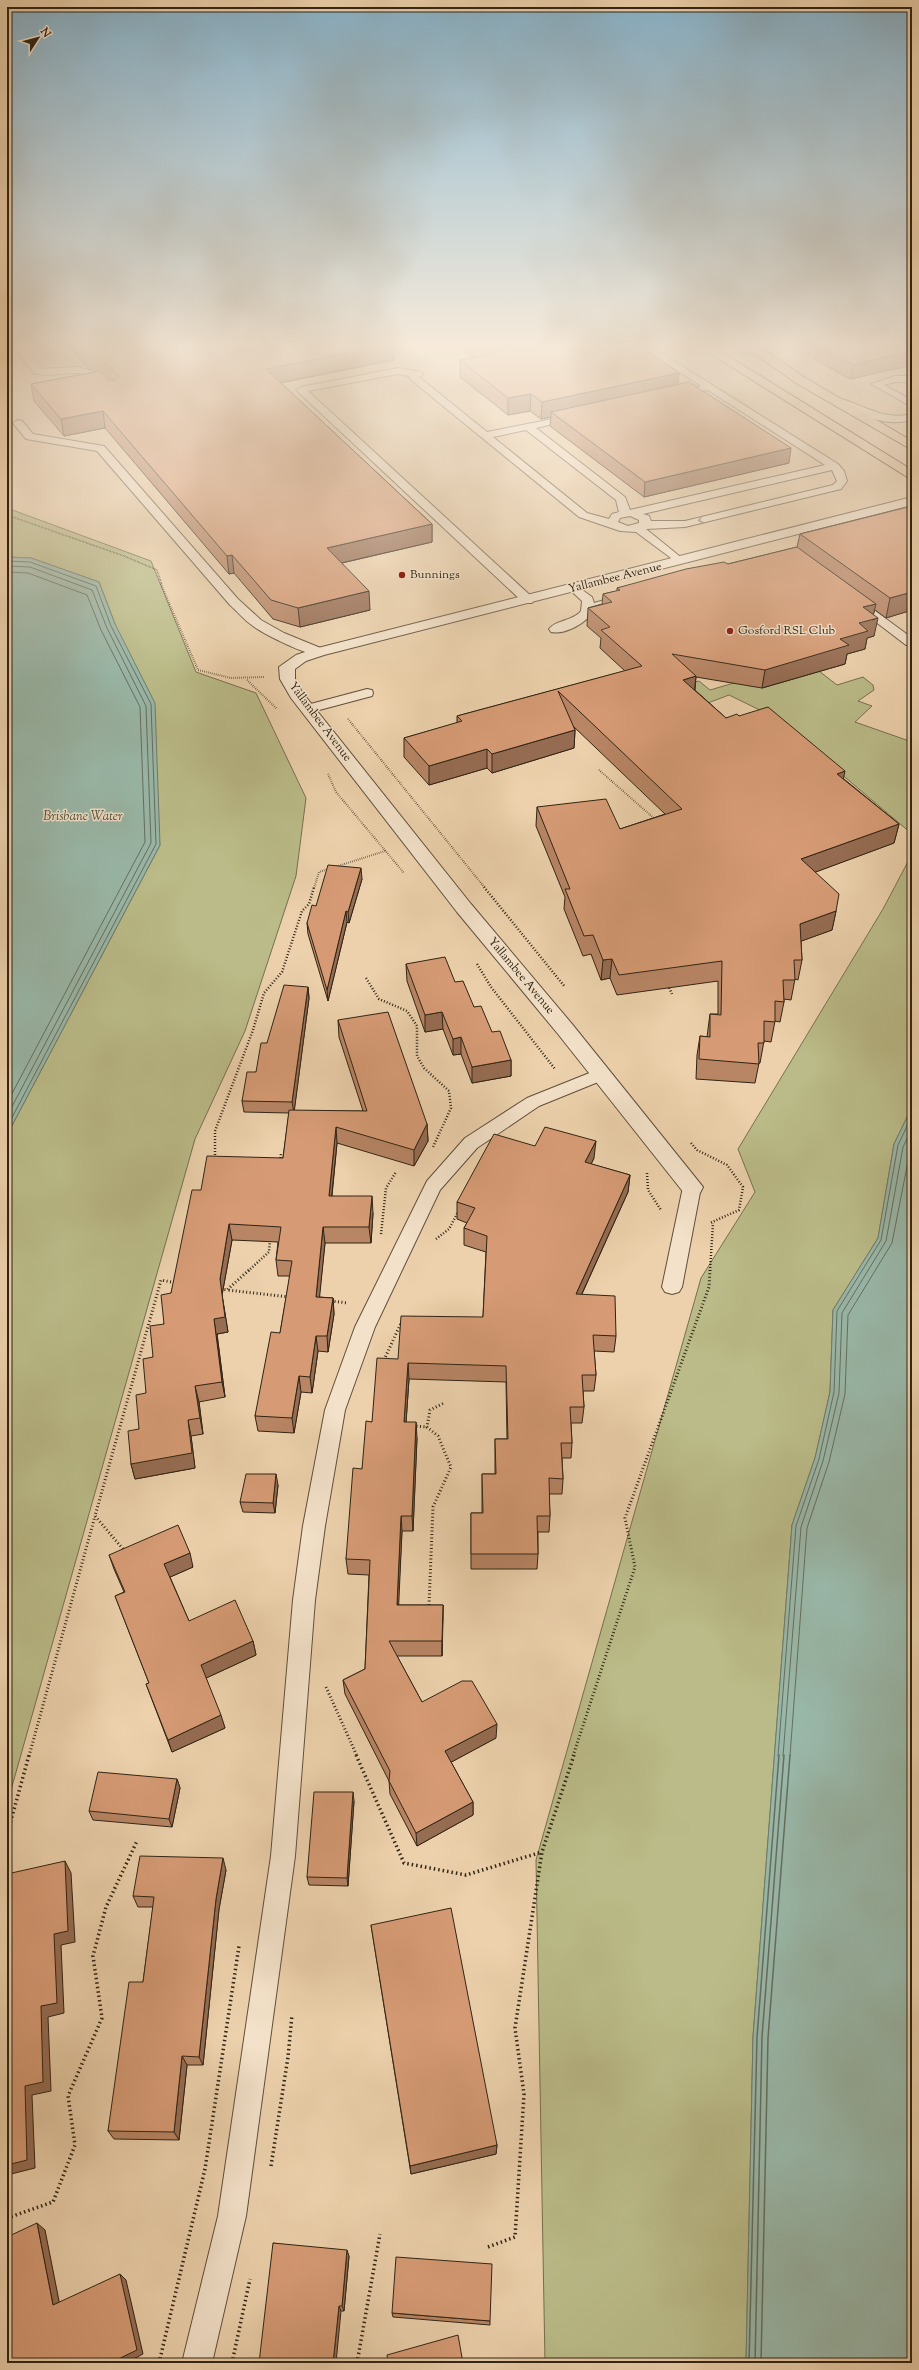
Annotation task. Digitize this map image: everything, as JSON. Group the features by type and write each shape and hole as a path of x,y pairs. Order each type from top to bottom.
{"highway":[{"path":"881,457 912,476"}],"street":[{"name":"Yallambee Avenue","path":"692,1187 602,1074 464,908 291,687 285,673 287,667 300,658 319,652 912,501"}],"lane":[{"path":"107,457 234,602 257,622 280,636 319,652"},
{"path":"373,457 528,600"},
{"path":"511,457 583,515 612,522 623,528 685,524 837,487 842,481 840,471 819,457"},
{"path":"566,457 621,500 628,513 644,518 642,526"},
{"path":"612,522 616,516 834,466"},
{"path":"642,526 679,561"},
{"path":"574,588 588,600 588,608"},
{"path":"844,592 910,642"},
{"path":"555,629 578,621 588,608 639,594"},
{"path":"308,709 367,693"},
{"path":"197,2363 232,2216 283,1856 304,1600 314,1526 335,1410 365,1327 433,1186 471,1143 533,1102 602,1074"},
{"path":"672,1287 692,1187"}],"path":[{"path":"7,515 124,556 157,570 165,597 198,670 219,676 247,680 285,673"},
{"path":"335,702 567,989"},
{"path":"599,770 657,822 654,826"},
{"path":"215,1155 215,1131 253,1030 264,993 282,972 302,911 309,904 319,872 385,851"},
{"path":"366,978 379,999 406,1011 417,1026 417,1056 424,1068 449,1091 451,1108 432,1149"},
{"path":"666,980 672,994"},
{"path":"279,1169 281,1154"},
{"path":"430,1244 449,1229 460,1208"},
{"path":"488,2247 515,2237 524,2094 515,2028 542,1852 635,1567 625,1518 709,1287 713,1223"},
{"path":"227,1290 268,1252 270,1237"},
{"path":"7,1835 161,1280 183,1284"},
{"path":"212,1288 290,1297"},
{"path":"330,1301 354,1304"},
{"path":"382,1362 387,1357 402,1321"},
{"path":"427,1427 430,1410 444,1403"},
{"path":"405,1426 427,1427 438,1436 451,1467 433,1507 429,1605"},
{"path":"95,1516 123,1549"},
{"path":"324,1682 404,1863 466,1874 542,1852"},
{"path":"7,2218 53,2202 75,2145 68,2096 102,2018 93,1956 106,1907 137,1841"},
{"path":"159,2363 205,2170 240,1938"},
{"path":"357,2363 380,2234"}],"green space":[{"path":"7,508 151,561 196,672 256,693 306,798 296,876 245,1031 195,1139 7,1804 7,1135 160,845 115,624 99,582 31,558 7,557"},
{"path":"819,671 837,685 863,677 873,685 874,690 858,701 872,706 855,722 912,742 912,834 774,717 729,695 700,706 673,688 699,681 710,690 734,683"},
{"path":"912,854 912,1107 894,1144 878,1238 833,1310 830,1392 815,1458 792,1525 753,2037 746,2363 545,2363 536,1860 701,1278 755,1192 738,1149 883,909"}],"water":[{"name":"Brisbane Water","path":"7,557 31,558 99,582 115,624 155,703 160,845 7,1135"},
{"path":"912,1107 912,2363 746,2363 753,2037 792,1525 815,1458 830,1392 833,1310 878,1238 894,1144"}],"building":[{"path":"142,457 360,457 432,524 327,548 369,591 298,608 271,600 232,555 227,556"},
{"path":"611,457 754,457 645,482"},
{"path":"912,506 912,592 890,598 800,534"},
{"path":"797,547 876,604 863,607 878,618 859,623 868,631 840,639 849,645 765,670 672,654 696,676 683,680 726,718 737,714 739,716 768,707 845,771 837,774 899,824 801,859 839,894 836,911 800,924 802,960 794,960 795,980 783,980 784,1002 775,1001 775,1022 764,1021 764,1043 758,1043 759,1064 699,1059 700,1036 710,1037 710,1014 721,1015 722,961 619,975 612,959 603,960 593,935 584,936 565,889 570,889 537,807 606,799 620,829 682,809 558,691 575,730 492,754 487,749 429,766 404,738 462,721 457,716 642,666 601,630 610,627 588,608 612,602 603,594 620,590 617,588 686,569 724,562 728,564"},
{"path":"328,865 361,868 348,912 346,911 327,990 307,923 312,905 316,906"},
{"path":"445,957 455,982 463,981 474,1007 481,1006 492,1032 500,1031 511,1060 472,1067 461,1037 453,1039 442,1012 425,1015 406,964"},
{"path":"284,985 308,987 292,1102 242,1101 247,1072 256,1072 261,1043 267,1043"},
{"path":"388,1012 427,1124 414,1150 336,1127 329,1196 372,1196 369,1227 323,1227 316,1297 333,1298 327,1336 316,1336 310,1377 299,1376 292,1418 255,1416 271,1332 280,1333 292,1261 276,1260 281,1227 229,1224 220,1279 225,1317 214,1319 222,1382 195,1386 200,1418 188,1420 192,1453 131,1464 128,1431 139,1429 136,1395 146,1393 143,1359 153,1357 150,1326 164,1324 161,1295 171,1293 192,1190 201,1190 207,1156 283,1158 289,1110 367,1111 338,1020"},
{"path":"545,1127 596,1141 585,1162 630,1175 576,1294 615,1296 616,1336 593,1335 596,1375 582,1375 584,1407 570,1407 572,1443 561,1443 563,1479 549,1478 550,1516 537,1516 538,1554 471,1554 471,1513 483,1513 482,1474 496,1474 495,1439 508,1439 506,1366 408,1363 404,1422 416,1422 412,1516 401,1516 397,1605 443,1605 442,1641 389,1641 422,1702 462,1681 472,1681 497,1724 445,1751 473,1802 416,1833 389,1781 390,1771 343,1680 365,1669 370,1560 346,1559 353,1468 362,1469 366,1421 372,1422 377,1358 398,1359 401,1316 483,1317 487,1236 464,1228 475,1208 457,1202 494,1134 535,1146"},
{"path":"246,1474 276,1474 273,1503 240,1502"},
{"path":"178,1525 190,1553 164,1564 189,1621 235,1600 253,1641 201,1665 221,1715 168,1740 146,1684 149,1683 115,1596 125,1592 109,1555"},
{"path":"98,1772 177,1779 169,1819 89,1811"},
{"path":"314,1792 353,1792 347,1878 307,1877"},
{"path":"140,1856 223,1858 216,1899 199,2057 182,2056 174,2132 108,2131 129,1982 143,1982 154,1897 133,1896"},
{"path":"65,1861 68,1931 54,1934 57,2003 41,2006 43,2082 25,2086 27,2160 7,2165 7,1874"},
{"path":"451,1908 497,2145 410,2166 371,1925"},
{"path":"37,2223 53,2305 120,2274 137,2350 110,2363 7,2363 7,2237"},
{"path":"273,2243 347,2250 342,2306 339,2306 333,2363 259,2363"},
{"path":"396,2257 492,2264 490,2321 392,2313"},
{"path":"458,2335 463,2363 388,2363 387,2355"}],"place":[{"name":"Bunnings","path":"402,575"},
{"name":"Gosford RSL Club","path":"730,631"}]}
